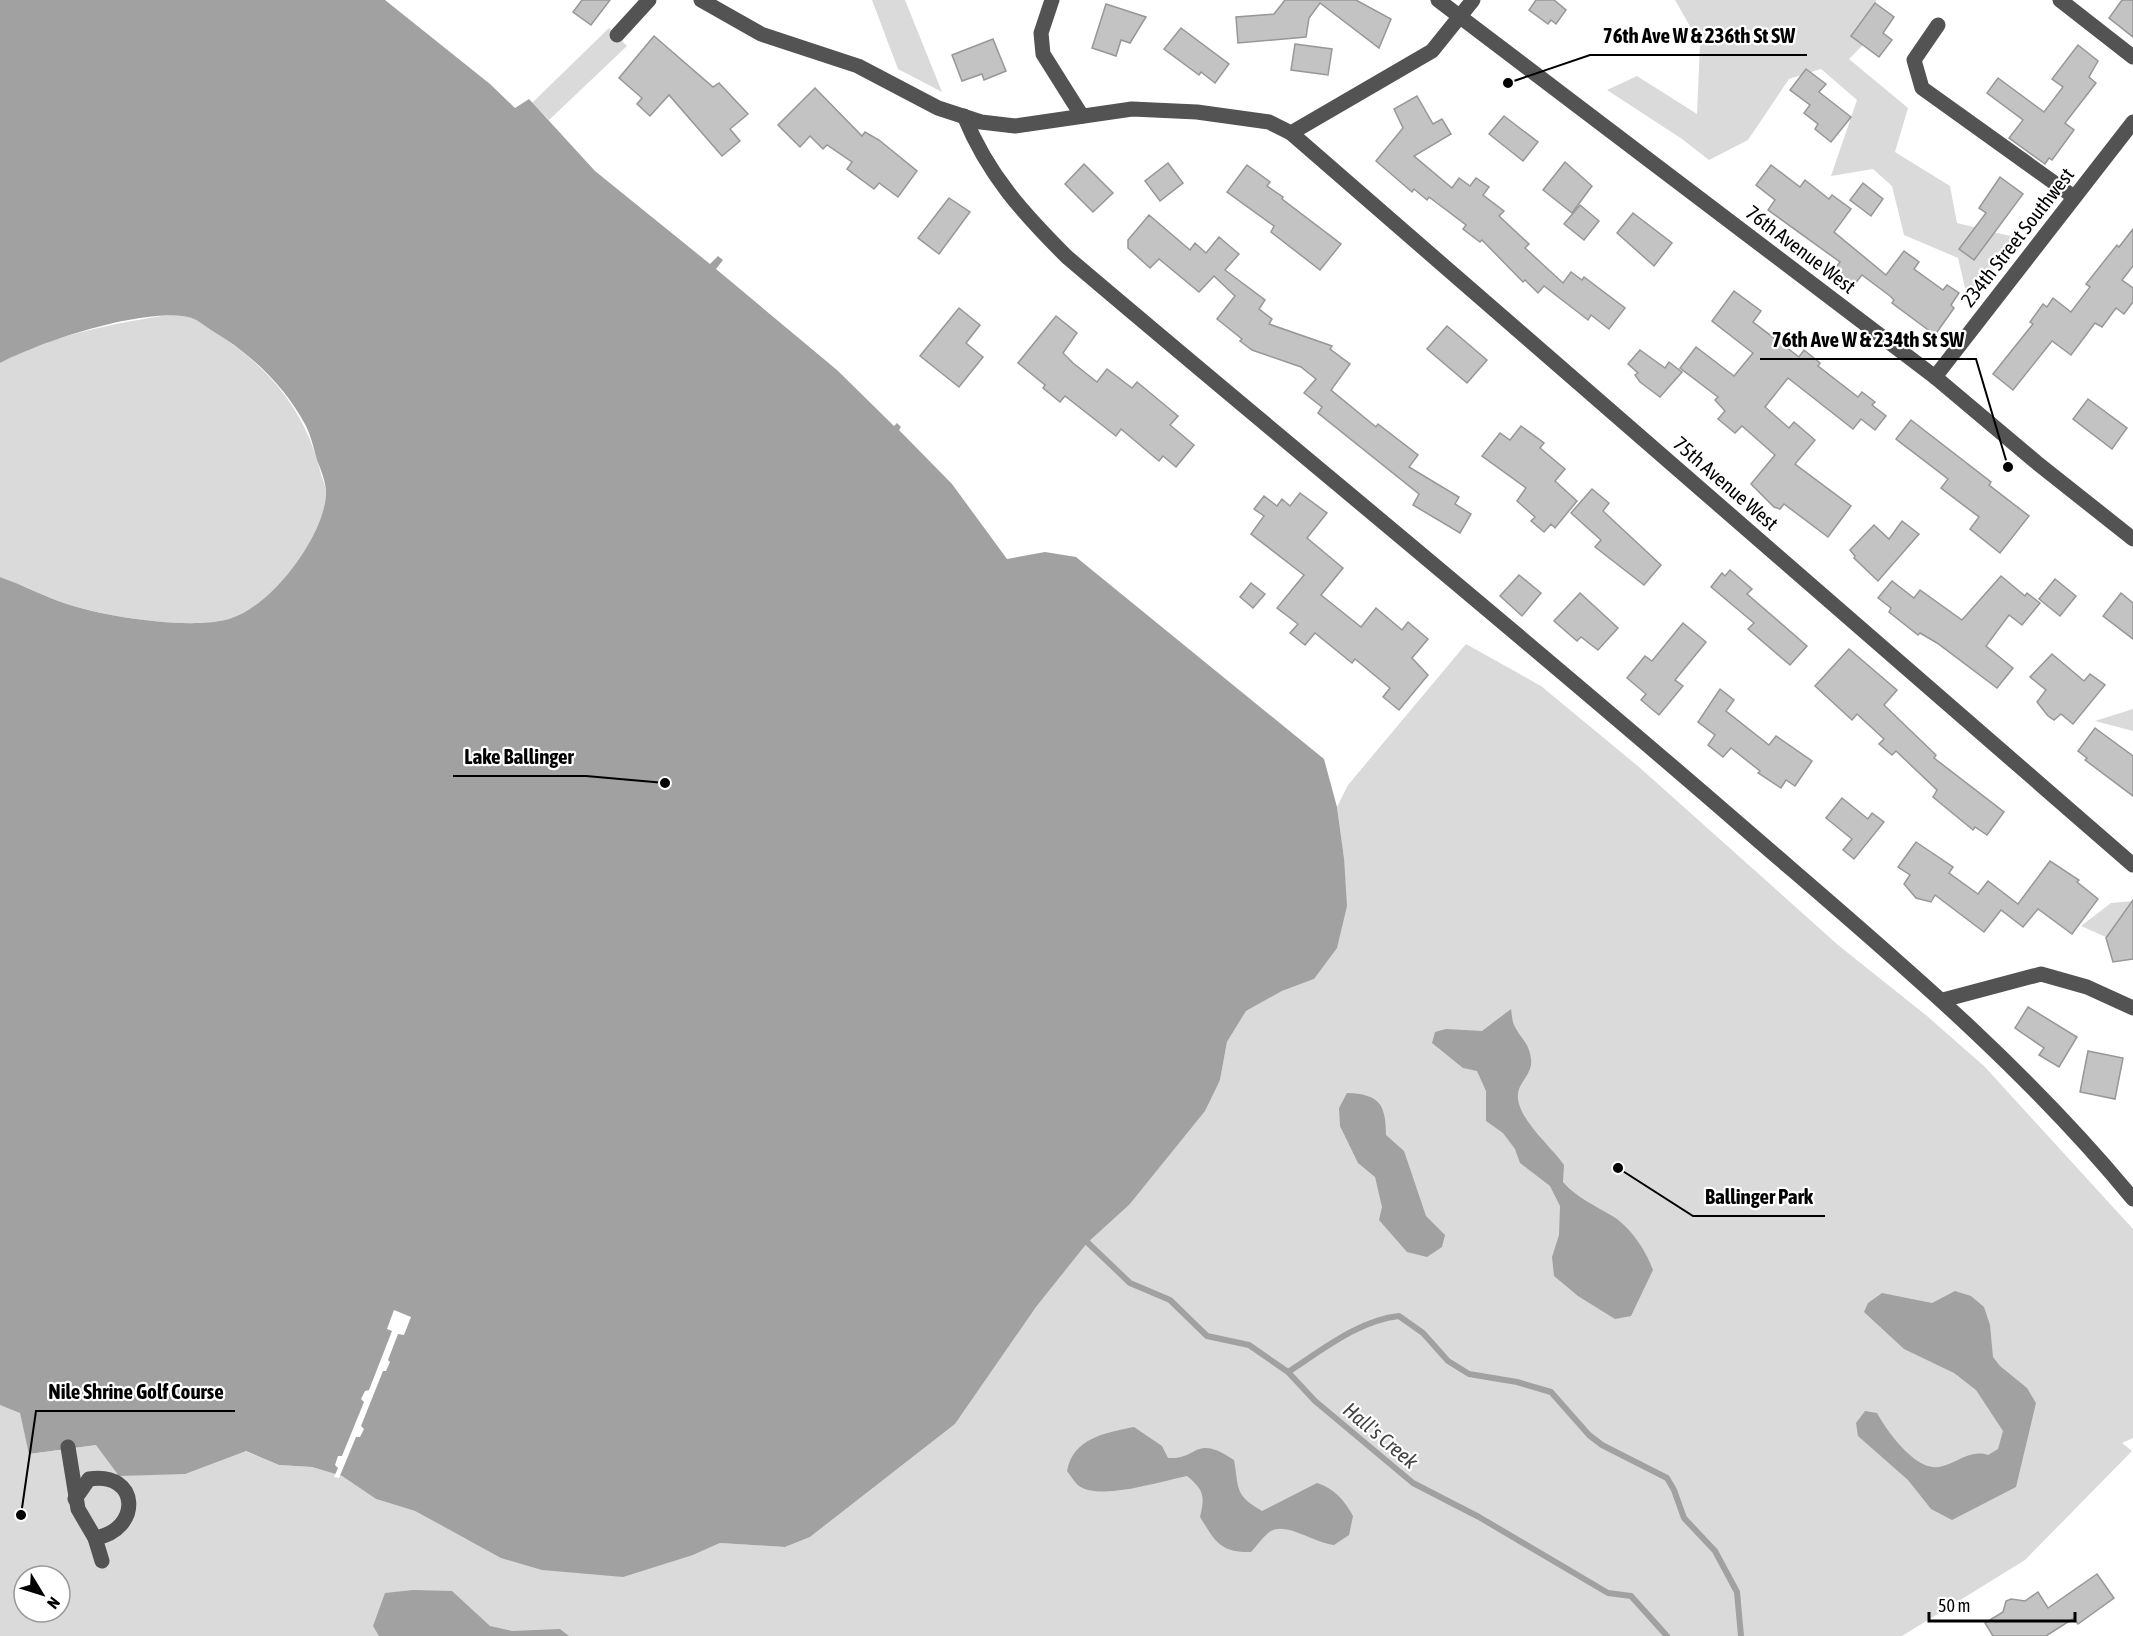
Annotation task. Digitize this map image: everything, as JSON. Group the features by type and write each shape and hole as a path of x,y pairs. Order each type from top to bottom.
{"street":[{"path":"617,35 649,0"},
{"name":"75th Avenue West","path":"701,0 761,34 858,66 939,108 981,122 1015,126 1132,109 1197,112 1269,122 1291,133 2133,865"},
{"path":"1052,0 1041,33 1043,54 1082,116"},
{"name":"76th Avenue West","path":"1438,0 1935,377 2133,539"},
{"path":"1291,133 1431,51 1473,0"},
{"path":"2060,0 2133,57"},
{"path":"1938,25 1914,60 1922,88 2074,197"},
{"path":"964,116 984,160 1012,199 1067,257 1556,664 1942,1000 2037,1091 2133,1199"},
{"name":"234th Street Southwest","path":"1935,377 2133,122"},
{"path":"1942,1000 2041,974 2087,987 2133,1008"},
{"path":"68,1448 75,1499 95,1538 102,1561"},
{"path":"75,1499 89,1479 103,1477 114,1480 125,1491 130,1506 127,1516 108,1536 95,1538"}],"shaded area":[{"path":"0,0 385,0 490,84 515,108 529,99 595,171 710,264 718,256 723,260 716,269 837,370 894,426 897,423 901,427 899,430 952,484 1007,559 1045,552 1076,557 1324,759 1337,807 1344,858 1347,906 1337,948 1314,979 1282,991 1246,1011 1227,1042 1220,1080 1205,1111 1129,1205 1087,1243 1036,1307 955,1424 810,1537 785,1547 720,1543 693,1555 623,1577 542,1570 501,1558 415,1511 376,1499 342,1476 312,1467 279,1465 246,1451 185,1474 119,1476 96,1445 29,1454 20,1413 0,1405 0,577 59,601 103,613 171,623 213,622 229,619 261,601 292,569 315,531 323,512 326,491 308,430 288,397 252,359 194,319 168,315 145,317 92,328 40,345 0,363"},
{"path":"872,0 905,0 942,92 898,69"},
{"path":"1675,0 1876,0 1867,41 1849,59 1908,108 1895,152 1950,186 1957,223 2022,239 1967,296 1958,258 1904,235 1892,186 1873,169 1831,176 1857,100 1821,69 1789,79 1748,140 1709,160 1682,139 1607,90 1637,76 1697,114 1700,44"},
{"path":"609,28 627,46 549,120 532,103"},
{"path":"162,316 186,316 201,322 239,349 271,378 296,412 306,431 325,488 326,496 315,532 292,569 262,601 229,619 212,622 171,623 103,613 59,601 0,577 0,363 58,339 120,323"},
{"path":"1466,644 1541,686 1639,767 1838,945 1927,1016 1985,1067 2133,1229 2133,1438 2122,1443 2132,1451 2025,1560 1902,1636 0,1636 0,1399 16,1404 30,1454 96,1445 220,1460 245,1451 279,1465 312,1467 342,1476 376,1499 415,1511 468,1540 663,1564 693,1555 720,1543 785,1547 810,1537 955,1424 1036,1307 1087,1242 1129,1205 1220,1080 1227,1042 1246,1011 1282,991 1314,979 1344,858 1337,807 1348,785"},
{"path":"2133,709 2133,731 2095,721"},
{"path":"2133,901 2133,949 2081,926 2111,903"},
{"path":"1511,1009 1514,1025 1527,1045 1531,1059 1530,1069 1518,1093 1522,1112 1564,1165 1563,1182 1568,1188 1614,1217 1627,1228 1642,1248 1653,1270 1631,1316 1615,1319 1578,1296 1554,1276 1552,1257 1559,1235 1560,1206 1550,1186 1520,1163 1515,1149 1503,1133 1486,1121 1486,1091 1477,1071 1463,1068 1432,1043 1435,1032 1446,1029 1482,1031"},
{"path":"1347,1093 1367,1096 1382,1108 1386,1135 1404,1151 1426,1216 1445,1235 1442,1247 1427,1257 1407,1252 1379,1220 1382,1207 1375,1177 1358,1163 1340,1126 1339,1108"},
{"path":"1955,1291 1971,1296 1984,1307 1990,1325 1993,1357 2000,1366 2027,1388 2036,1403 2016,1487 1952,1520 1931,1509 1908,1480 1858,1436 1856,1423 1865,1411 1877,1413 1903,1448 1911,1456 1930,1467 1939,1467 1969,1455 1988,1455 1998,1449 2003,1431 1976,1390 1954,1373 1904,1349 1864,1312 1868,1303 1882,1293 1932,1303"},
{"path":"1134,1427 1162,1446 1168,1458 1178,1458 1204,1448 1221,1452 1234,1460 1239,1490 1247,1500 1262,1511 1317,1483 1329,1488 1346,1505 1353,1516 1349,1535 1334,1545 1293,1531 1277,1529 1268,1533 1251,1552 1241,1552 1225,1548 1215,1539 1200,1517 1202,1494 1197,1485 1187,1476 1116,1491 1089,1490 1079,1486 1067,1471 1076,1451 1092,1439"},
{"path":"413,1590 452,1591 490,1626 512,1631 560,1629 569,1636 379,1636 373,1626 385,1593"}],"pier":[{"path":"394,1310 411,1317 404,1335 398,1334 388,1360 390,1362 386,1371 383,1371 361,1426 364,1429 360,1437 356,1437 339,1478 334,1477 338,1468 335,1465 338,1456 342,1456 364,1402 361,1399 365,1391 369,1390 392,1331 387,1329"}],"building":[{"path":"582,0 610,0 591,25 573,12"},
{"path":"1285,0 1356,0 1391,19 1379,48 1320,3 1309,18 1306,37 1238,43 1236,17 1274,14"},
{"path":"1536,0 1554,0 1566,10 1556,24 1551,20 1548,24 1529,10"},
{"path":"2122,0 2133,0 2133,37 2109,18"},
{"path":"1875,3 1894,17 1883,33 1892,40 1879,57 1851,36"},
{"path":"1106,4 1146,17 1130,43 1121,40 1116,56 1092,48"},
{"path":"1181,28 1229,64 1215,83 1201,72 1199,75 1164,49"},
{"path":"654,36 713,87 719,83 748,114 730,129 740,141 722,156 669,95 650,116 637,104 642,98 619,78"},
{"path":"993,39 1006,71 984,80 982,74 962,81 952,55"},
{"path":"1295,44 1332,49 1328,75 1291,70"},
{"path":"2078,45 2098,61 2089,77 2096,83 2065,123 2074,130 2052,160 2049,158 2045,164 2009,138 2023,120 1987,93 1998,78 2044,112 2063,87 2052,79"},
{"path":"1806,69 1826,84 1819,92 1851,117 1831,142 1815,129 1818,124 1804,113 1810,105 1790,90"},
{"path":"815,88 862,136 865,132 879,140 917,171 898,197 879,183 874,189 847,169 852,162 827,145 823,149 810,136 800,147 778,125"},
{"path":"1417,96 1433,124 1442,119 1451,134 1414,156 1452,188 1459,178 1470,186 1476,178 1489,187 1483,195 1504,211 1499,216 1529,244 1525,248 1563,283 1571,272 1582,280 1584,277 1625,308 1609,329 1591,315 1588,320 1544,286 1538,293 1525,280 1523,282 1482,240 1480,242 1463,229 1466,225 1429,197 1427,200 1414,189 1412,192 1376,161 1403,128 1394,109"},
{"path":"1504,116 1538,142 1523,161 1489,134"},
{"path":"1565,162 1592,186 1572,213 1543,190"},
{"path":"1168,163 1183,183 1160,201 1145,181"},
{"path":"1084,164 1113,193 1093,212 1065,184"},
{"path":"1247,165 1270,182 1267,186 1283,197 1282,199 1341,244 1320,270 1271,232 1274,226 1227,192"},
{"path":"1771,165 1800,187 1805,180 1829,199 1832,195 1851,209 1834,232 1886,275 1904,251 1919,262 1914,269 1943,290 1947,285 1959,293 1951,305 1954,308 1935,335 1892,303 1894,300 1890,296 1862,275 1853,286 1834,270 1840,262 1768,210 1775,200 1756,185"},
{"path":"2000,177 2023,194 1974,260 1959,249 1986,213 1979,208"},
{"path":"1863,183 1883,199 1871,216 1850,200"},
{"path":"949,198 970,212 939,254 918,238"},
{"path":"1580,205 1599,221 1584,240 1564,224"},
{"path":"1633,213 1672,243 1654,266 1617,233"},
{"path":"1149,215 1190,250 1195,243 1206,253 1219,237 1239,254 1225,270 1265,300 1259,309 1272,319 1269,324 1332,346 1330,349 1350,364 1331,390 1376,427 1378,424 1418,455 1409,467 1459,497 1455,504 1471,514 1460,533 1413,505 1419,494 1318,413 1322,407 1304,393 1316,379 1301,367 1252,350 1217,319 1235,296 1214,276 1199,292 1159,259 1150,268 1128,248 1128,240"},
{"path":"2133,229 2133,266 2122,280 2133,288 2133,302 2124,314 2116,308 2102,327 2095,323 2071,355 2052,341 2013,390 1993,374 2033,324 2030,322 2043,304 2047,307 2053,298 2071,312 2090,287 2086,284"},
{"path":"1734,291 1761,311 1753,322 1799,357 1804,350 1820,363 1818,366 1858,397 1862,392 1875,402 1872,405 1886,416 1875,430 1861,419 1853,429 1788,378 1765,407 1789,428 1794,422 1815,440 1795,464 1851,506 1828,537 1784,504 1780,509 1774,507 1751,484 1775,455 1742,426 1735,433 1718,419 1725,411 1715,400 1718,397 1680,368 1696,347 1734,376 1753,353 1712,321"},
{"path":"959,308 980,325 966,343 983,357 959,387 920,356"},
{"path":"1056,316 1077,333 1063,353 1073,363 1097,382 1107,369 1132,388 1137,382 1178,416 1170,425 1194,445 1176,467 1163,456 1159,461 1121,429 1116,436 1065,396 1060,402 1043,388 1045,385 1018,363"},
{"path":"1447,326 1487,360 1467,383 1427,349"},
{"path":"1640,350 1665,368 1669,362 1682,372 1660,397 1640,382 1635,375 1638,373 1628,364"},
{"path":"2088,399 2127,428 2112,449 2073,419"},
{"path":"1911,420 1991,482 1989,485 2029,516 2000,553 1970,529 1979,517 1941,488 1948,479 1896,439"},
{"path":"1521,426 1544,443 1540,448 1565,469 1555,481 1577,501 1555,528 1551,524 1544,532 1531,521 1535,517 1517,501 1526,488 1482,456 1500,433 1510,440"},
{"path":"1592,489 1609,503 1603,511 1661,565 1644,585 1595,547 1601,540 1571,513"},
{"path":"1300,493 1327,513 1307,538 1343,568 1321,595 1361,627 1376,608 1402,630 1408,622 1428,639 1412,658 1428,675 1399,710 1383,697 1390,688 1355,659 1352,663 1315,633 1305,645 1290,633 1298,624 1277,608 1304,575 1251,534 1264,516 1254,509 1264,496 1277,506 1282,499 1290,506"},
{"path":"1902,521 1919,534 1878,581 1854,558 1850,550 1874,525 1889,539"},
{"path":"1730,570 1752,589 1747,594 1807,646 1790,665 1748,629 1754,623 1711,587 1722,573 1725,576"},
{"path":"1519,575 1541,593 1522,616 1500,596"},
{"path":"2001,576 2025,596 2027,593 2040,603 2022,625 2009,615 1986,646 2013,668 1997,688 1937,643 1920,633 1918,635 1889,612 1891,608 1878,598 1892,581 1914,598 1920,590 1962,620"},
{"path":"2055,579 2076,596 2060,616 2039,599"},
{"path":"1251,583 1265,594 1253,608 1240,597"},
{"path":"1580,593 1618,628 1598,650 1581,637 1577,641 1554,621"},
{"path":"2121,593 2133,603 2133,639 2103,616"},
{"path":"1683,623 1706,642 1675,680 1683,686 1659,715 1641,700 1646,694 1627,678 1645,656 1652,661"},
{"path":"1849,649 1897,690 1884,705 1936,755 1934,758 2004,812 1987,835 1975,827 1973,830 1933,797 1937,790 1896,751 1892,755 1879,744 1884,739 1857,714 1852,720 1815,686"},
{"path":"2052,654 2084,681 2090,674 2105,685 2073,724 2061,714 2054,720 2037,702 2046,690 2030,677"},
{"path":"1720,689 1734,700 1726,711 1769,745 1776,736 1812,761 1795,786 1786,780 1781,788 1758,773 1760,771 1731,748 1723,757 1708,745 1715,735 1698,722"},
{"path":"2095,728 2133,756 2133,796 2085,760 2087,758 2078,751"},
{"path":"1842,798 1868,819 1872,813 1884,822 1854,859 1843,850 1852,839 1826,818"},
{"path":"1916,842 1953,867 1949,873 1978,894 1988,881 2018,904 2050,861 2079,880 2077,882 2098,899 2072,934 2038,909 2023,927 2001,910 1984,932 1935,895 1931,902 1916,898 1904,884 1910,875 1898,867"},
{"path":"2133,900 2133,959 2113,962 2106,938"},
{"path":"2028,1007 2077,1037 2059,1067 2039,1055 2044,1048 2015,1028"},
{"path":"2088,1051 2123,1058 2115,1099 2080,1092"},
{"path":"2097,1574 2114,1598 2078,1624 2074,1618 2046,1636 1993,1636 1985,1623 2003,1612 2006,1601 2011,1599 2025,1601 2038,1592 2048,1608"}],"waterway":[{"name":"Hall's Creek","path":"1087,1242 1130,1283 1170,1300 1207,1336 1249,1345 1288,1372 1315,1401 1413,1483 1479,1517 1608,1593 1631,1596 1667,1636"},
{"path":"1288,1372 1355,1330 1369,1323 1399,1316 1423,1333 1448,1361 1469,1374 1517,1382 1551,1392 1589,1435 1602,1445 1667,1478 1684,1518 1715,1551 1737,1592 1741,1636"}],"place":[{"name":"76th Ave W & 236th St SW","path":"1508,83"},
{"name":"76th Ave W & 234th St SW","path":"2008,467"},
{"name":"Lake Ballinger","path":"665,783"},
{"name":"Ballinger Park","path":"1618,1168"},
{"name":"Nile Shrine Golf Course","path":"21,1515"}]}
